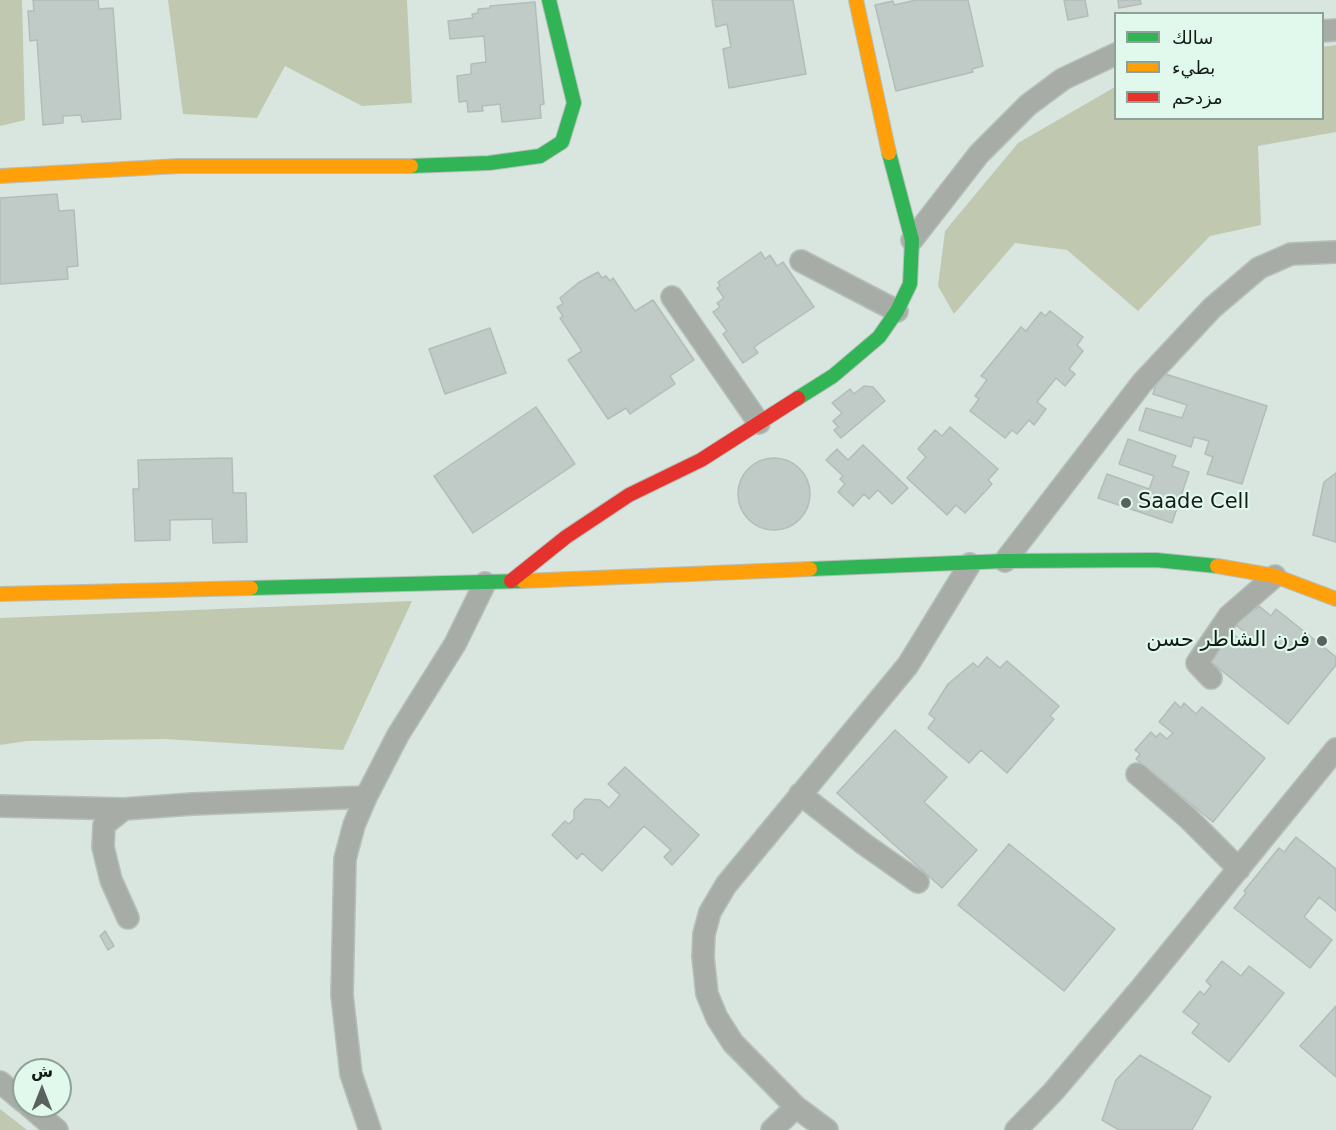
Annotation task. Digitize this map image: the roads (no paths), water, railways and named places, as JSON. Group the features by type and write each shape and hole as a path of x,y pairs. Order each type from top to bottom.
{"street":[{"path":"0,176 179,166 438,165 489,163 540,156 562,142 574,103 549,0"},
{"path":"511,581 566,537 630,495 701,460 833,376 879,337 897,311 910,284 912,240 883,128 856,0"},
{"path":"912,240 942,200 959,183 979,154 1028,105 1070,75 1114,55"},
{"path":"1005,561 1142,383 1212,308 1259,268 1280,258 1291,254 1336,252"},
{"path":"801,261 897,311"},
{"path":"672,297 759,423"},
{"path":"0,594 485,583 1005,561 1156,560 1227,567 1275,576 1336,599"},
{"path":"827,1130 796,1107 733,1042 717,1018 707,994 703,957 704,934 710,912 726,885 908,665 970,564"},
{"path":"1211,678 1197,663 1228,616 1275,576"},
{"path":"370,1130 351,1074 342,995 345,859 354,825 366,797 398,735 455,644 485,583"},
{"path":"1016,1130 1053,1092 1336,749"},
{"path":"1137,774 1188,818 1239,869"},
{"path":"800,794 864,844 918,882"},
{"path":"0,806 124,809 366,797"},
{"path":"124,809 104,825 103,847 111,880 128,918"},
{"path":"0,1082 12,1092"},
{"path":"772,1130 796,1107"},
{"path":"43,1118 57,1130"}],"place":[{"name":"Saade Cell","path":"1126,503"},
{"name":"فرن الشاطر حسن","path":"1322,641"}]}
